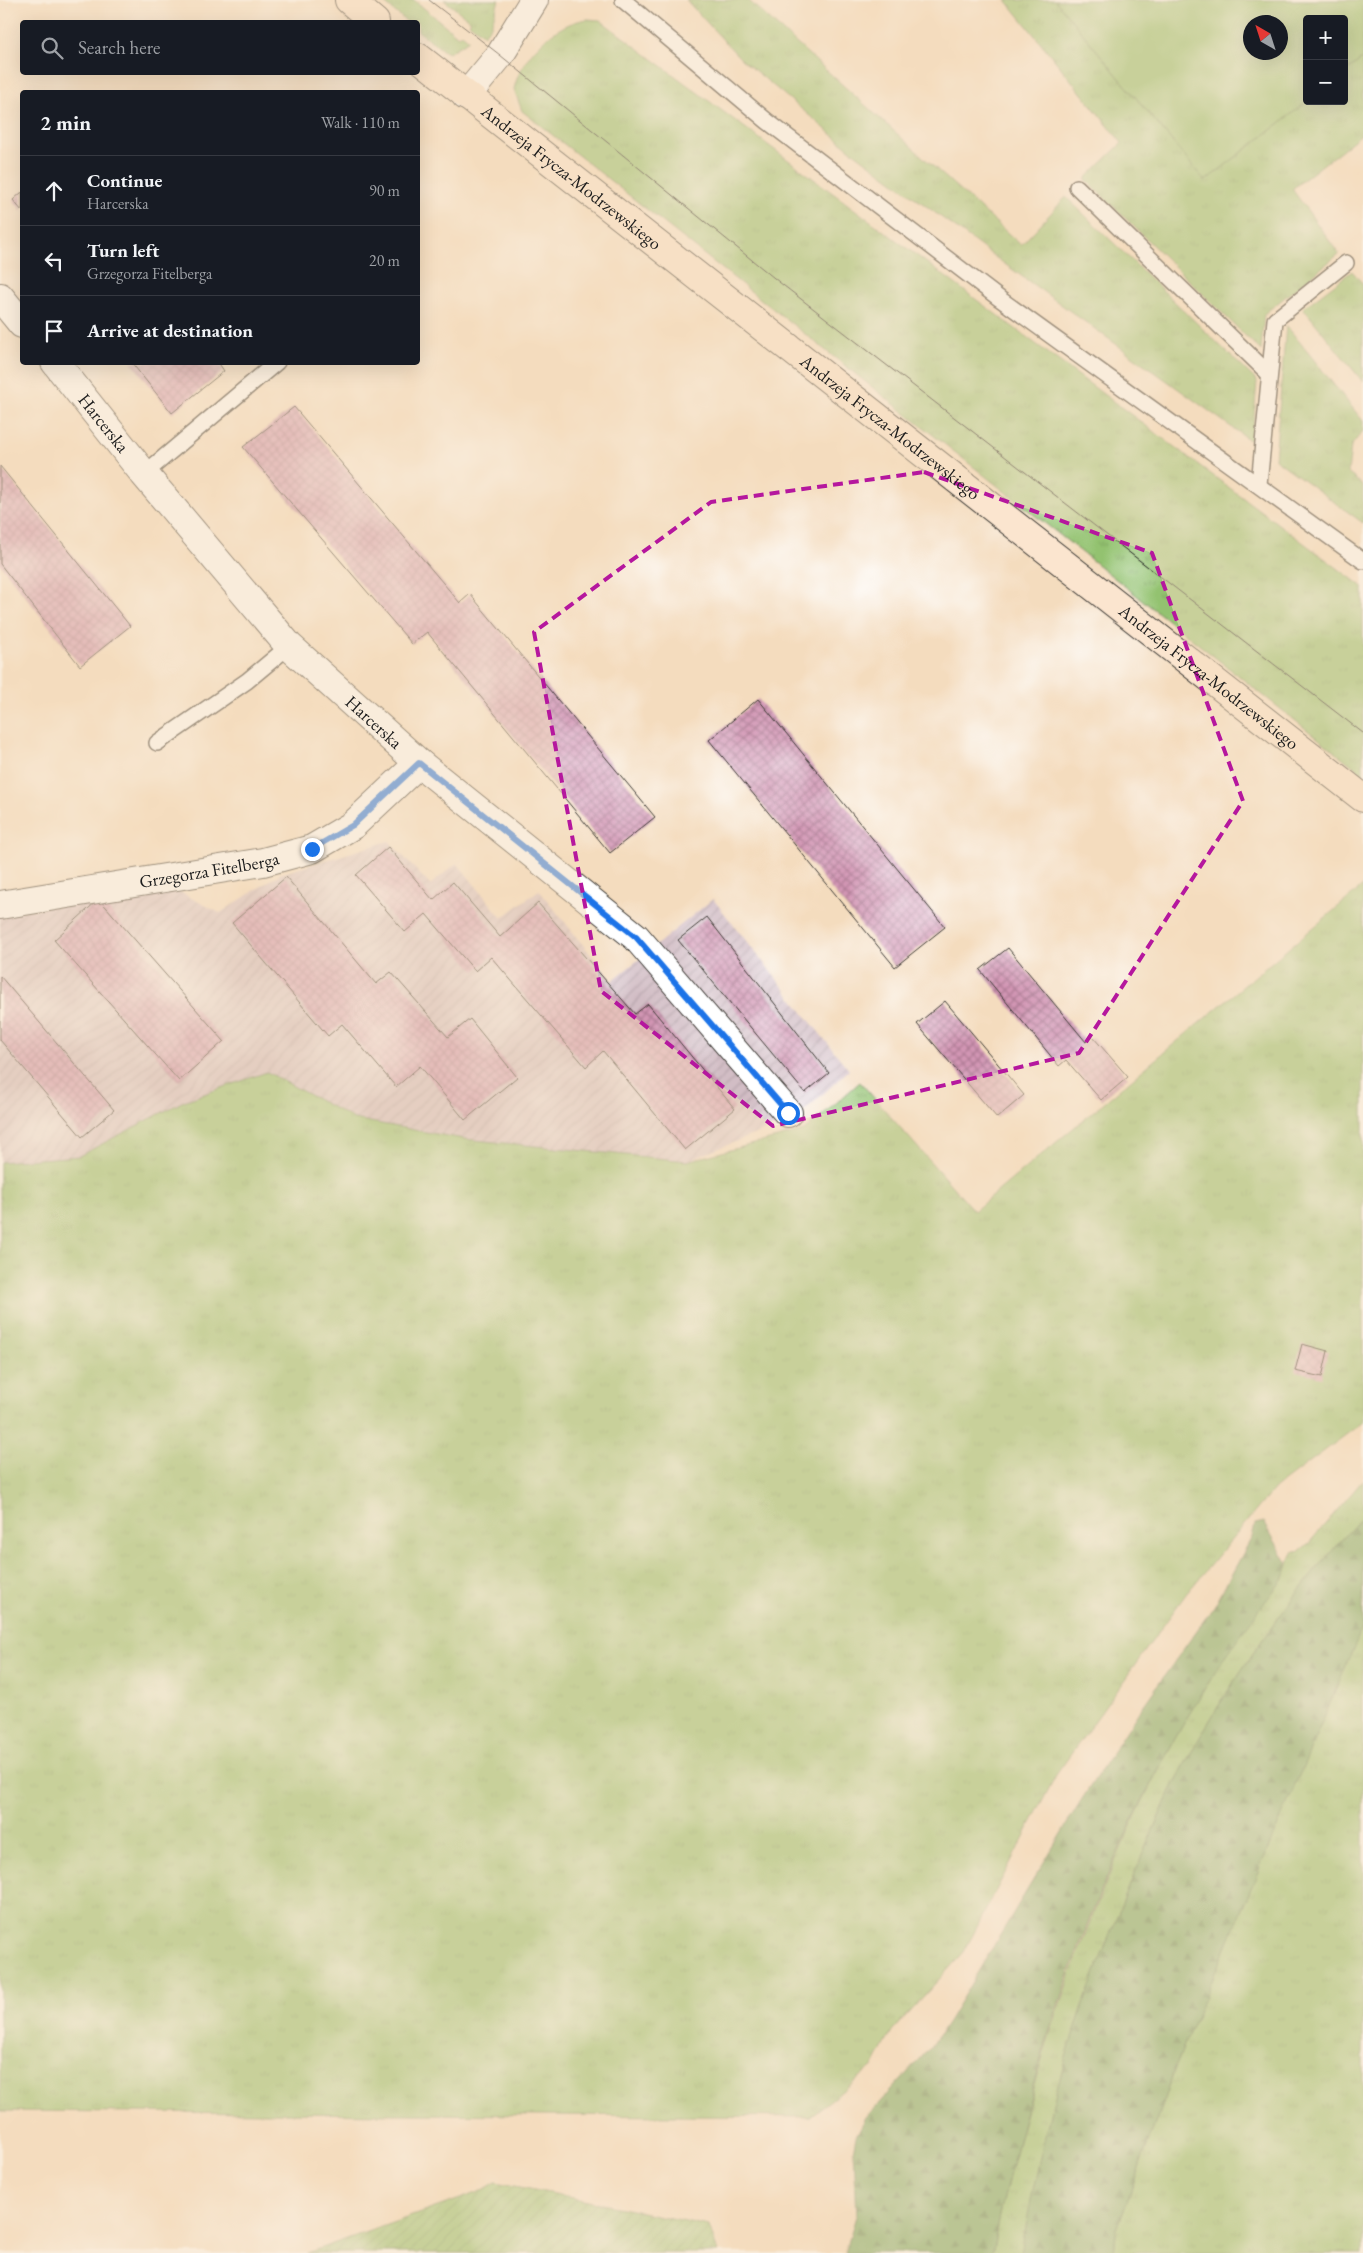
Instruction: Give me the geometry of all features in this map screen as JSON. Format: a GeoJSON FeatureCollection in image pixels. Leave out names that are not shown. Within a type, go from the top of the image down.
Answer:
{"type":"FeatureCollection","features":[{"type":"Feature","properties":{"kind":"main road"},"geometry":{"type":"LineString","coordinates":[[349,0],[373,20]]}},
{"type":"Feature","properties":{"kind":"main road","name":"Andrzeja Frycza-Modrzewskiego"},"geometry":{"type":"LineString","coordinates":[[420,59],[1363,798]]}},
{"type":"Feature","properties":{"kind":"street"},"geometry":{"type":"LineString","coordinates":[[466,96],[500,55],[534,0]]}},
{"type":"Feature","properties":{"kind":"street"},"geometry":{"type":"LineString","coordinates":[[0,297],[20,322]]}},
{"type":"Feature","properties":{"kind":"street","name":"Harcerska"},"geometry":{"type":"LineString","coordinates":[[57,365],[144,474],[289,646],[419,763],[636,937],[788,1113]]}},
{"type":"Feature","properties":{"kind":"street","name":"Grzegorza Fitelberga"},"geometry":{"type":"LineString","coordinates":[[0,905],[263,862],[312,849],[353,825],[419,763]]}},
{"type":"Feature","properties":{"kind":"lane"},"geometry":{"type":"LineString","coordinates":[[623,0],[767,121],[1000,299],[1259,484],[1363,561]]}},
{"type":"Feature","properties":{"kind":"lane"},"geometry":{"type":"LineString","coordinates":[[1077,187],[1269,374]]}},
{"type":"Feature","properties":{"kind":"lane"},"geometry":{"type":"LineString","coordinates":[[1259,484],[1275,320],[1346,262]]}},
{"type":"Feature","properties":{"kind":"lane"},"geometry":{"type":"LineString","coordinates":[[144,474],[273,365]]}},
{"type":"Feature","properties":{"kind":"lane"},"geometry":{"type":"LineString","coordinates":[[157,742],[247,681],[289,646]]}},
{"type":"Feature","properties":{"kind":"highlighted area"},"geometry":{"type":"Polygon","coordinates":[[[924,472],[1152,553],[1243,801],[1079,1053],[773,1126],[601,991],[534,632],[711,502],[924,472]]]}},
{"type":"Feature","properties":{"kind":"shaded area"},"geometry":{"type":"Polygon","coordinates":[[[389,841],[430,885],[457,863],[502,918],[539,890],[612,981],[713,899],[849,1070],[798,1117],[687,1161],[464,1139],[354,1119],[267,1072],[184,1101],[79,1156],[0,1162],[0,914],[174,889],[220,913],[280,874],[389,841]]]}},
{"type":"Feature","properties":{"kind":"green space"},"geometry":{"type":"Polygon","coordinates":[[[381,0],[414,0],[458,36],[462,34],[469,40],[448,53],[420,33],[420,20],[405,20],[381,0]]]}},
{"type":"Feature","properties":{"kind":"green space"},"geometry":{"type":"Polygon","coordinates":[[[444,0],[499,0],[491,26],[484,35],[469,23],[471,21],[444,0]]]}},
{"type":"Feature","properties":{"kind":"green space"},"geometry":{"type":"Polygon","coordinates":[[[686,0],[748,0],[1021,245],[1066,197],[1257,381],[1252,442],[988,252],[852,151],[740,58],[686,0]]]}},
{"type":"Feature","properties":{"kind":"green space"},"geometry":{"type":"Polygon","coordinates":[[[1006,0],[1055,0],[1205,181],[1303,105],[1348,105],[1348,70],[1363,58],[1363,133],[1292,189],[1339,254],[1264,314],[1261,351],[1085,179],[1122,143],[1006,0]]]}},
{"type":"Feature","properties":{"kind":"green space"},"geometry":{"type":"Polygon","coordinates":[[[1055,0],[1363,0],[1363,58],[1348,70],[1348,15],[1303,15],[1303,105],[1205,181],[1055,0]]]}},
{"type":"Feature","properties":{"kind":"green space"},"geometry":{"type":"Polygon","coordinates":[[[588,19],[600,20],[1363,587],[1363,774],[522,111],[514,89],[524,65],[532,53],[551,34],[575,22],[588,19]]]}},
{"type":"Feature","properties":{"kind":"green space"},"geometry":{"type":"Polygon","coordinates":[[[1352,271],[1363,284],[1363,382],[1303,308],[1352,271]]]}},
{"type":"Feature","properties":{"kind":"green space"},"geometry":{"type":"Polygon","coordinates":[[[1286,325],[1363,421],[1363,431],[1351,446],[1348,473],[1363,486],[1363,523],[1275,459],[1286,325]]]}},
{"type":"Feature","properties":{"kind":"green space"},"geometry":{"type":"Polygon","coordinates":[[[1363,886],[1363,1422],[1275,1488],[1186,1594],[1056,1775],[964,1952],[892,2031],[874,2066],[809,2117],[0,2111],[0,1162],[79,1156],[184,1101],[267,1072],[354,1119],[464,1139],[687,1161],[804,1131],[860,1082],[974,1211],[1363,886]]]}},
{"type":"Feature","properties":{"kind":"green space"},"geometry":{"type":"Polygon","coordinates":[[[1363,1480],[1363,1516],[1306,1582],[1254,1651],[1207,1725],[1166,1801],[1110,1935],[1067,2054],[1044,2140],[1021,2253],[992,2253],[1008,2179],[1050,2033],[1095,1910],[1139,1809],[1189,1714],[1249,1622],[1283,1578],[1294,1551],[1298,1552],[1309,1543],[1363,1480]]]}},
{"type":"Feature","properties":{"kind":"green space"},"geometry":{"type":"Polygon","coordinates":[[[1363,1516],[1363,1626],[1179,2057],[1116,2232],[1114,2253],[1021,2253],[1044,2140],[1067,2054],[1110,1935],[1166,1801],[1207,1725],[1254,1651],[1306,1582],[1363,1516]]]}},
{"type":"Feature","properties":{"kind":"green space"},"geometry":{"type":"Polygon","coordinates":[[[1264,1522],[1287,1562],[1284,1578],[1229,1651],[1180,1730],[1137,1812],[1098,1898],[1065,1986],[1036,2075],[1012,2164],[992,2253],[845,2253],[856,2217],[853,2151],[856,2136],[866,2117],[931,2047],[1080,1802],[1138,1713],[1214,1606],[1252,1537],[1255,1524],[1264,1522]]]}},
{"type":"Feature","properties":{"kind":"green space"},"geometry":{"type":"Polygon","coordinates":[[[1363,1615],[1363,2253],[1114,2253],[1116,2232],[1179,2057],[1363,1615]]]}},
{"type":"Feature","properties":{"kind":"green space"},"geometry":{"type":"Polygon","coordinates":[[[496,2182],[709,2226],[718,2253],[307,2253],[480,2192],[496,2182]]]}},
{"type":"Feature","properties":{"kind":"building"},"geometry":{"type":"Polygon","coordinates":[[[20,194],[20,209],[13,200],[20,194]]]}},
{"type":"Feature","properties":{"kind":"building"},"geometry":{"type":"Polygon","coordinates":[[[133,365],[220,365],[224,371],[172,413],[133,365]]]}},
{"type":"Feature","properties":{"kind":"building"},"geometry":{"type":"Polygon","coordinates":[[[294,407],[460,603],[470,594],[655,817],[610,853],[427,632],[412,644],[243,447],[294,407]]]}},
{"type":"Feature","properties":{"kind":"building"},"geometry":{"type":"Polygon","coordinates":[[[0,466],[130,626],[80,666],[0,564],[0,466]]]}},
{"type":"Feature","properties":{"kind":"building"},"geometry":{"type":"Polygon","coordinates":[[[758,699],[945,927],[895,967],[709,740],[758,699]]]}},
{"type":"Feature","properties":{"kind":"building"},"geometry":{"type":"Polygon","coordinates":[[[388,847],[433,900],[453,882],[500,937],[538,903],[635,1014],[648,1004],[735,1109],[685,1150],[603,1051],[586,1067],[491,957],[475,971],[426,914],[405,932],[356,875],[388,847]]]}},
{"type":"Feature","properties":{"kind":"building"},"geometry":{"type":"Polygon","coordinates":[[[286,877],[376,984],[391,972],[448,1037],[470,1019],[517,1077],[465,1120],[420,1066],[396,1087],[342,1024],[328,1036],[232,923],[286,877]]]}},
{"type":"Feature","properties":{"kind":"building"},"geometry":{"type":"Polygon","coordinates":[[[99,899],[224,1041],[179,1081],[54,940],[99,899]]]}},
{"type":"Feature","properties":{"kind":"building"},"geometry":{"type":"Polygon","coordinates":[[[707,917],[829,1073],[805,1093],[678,940],[707,917]]]}},
{"type":"Feature","properties":{"kind":"building"},"geometry":{"type":"Polygon","coordinates":[[[1008,948],[1086,1042],[1093,1037],[1128,1077],[1101,1100],[1066,1060],[1059,1066],[980,970],[1008,948]]]}},
{"type":"Feature","properties":{"kind":"building"},"geometry":{"type":"Polygon","coordinates":[[[0,976],[114,1110],[82,1137],[0,1040],[0,976]]]}},
{"type":"Feature","properties":{"kind":"building"},"geometry":{"type":"Polygon","coordinates":[[[945,1001],[1024,1095],[997,1118],[917,1024],[945,1001]]]}},
{"type":"Feature","properties":{"kind":"building"},"geometry":{"type":"Polygon","coordinates":[[[1302,1344],[1328,1351],[1322,1377],[1295,1371],[1302,1344]]]}},
{"type":"Feature","properties":{"kind":"tram line"},"geometry":{"type":"LineString","coordinates":[[429,0],[500,55],[779,282],[1363,733]]}},
{"type":"Feature","properties":{"kind":"route"},"geometry":{"type":"LineString","coordinates":[[312,849],[353,825],[419,763],[636,937],[788,1113]]}}]}
